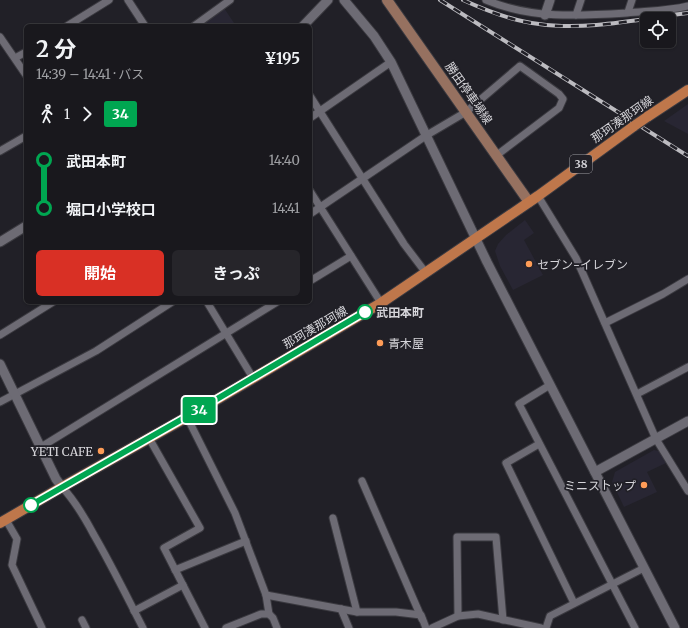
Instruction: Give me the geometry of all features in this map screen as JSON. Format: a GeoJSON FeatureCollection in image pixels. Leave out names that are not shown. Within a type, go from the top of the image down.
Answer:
{"type":"FeatureCollection","features":[{"type":"Feature","properties":{"kind":"main road","name":"勝田停車場線"},"geometry":{"type":"LineString","coordinates":[[387,0],[529,202]]}},
{"type":"Feature","properties":{"kind":"main road","name":"那珂湊那珂線"},"geometry":{"type":"LineString","coordinates":[[3,521],[187,417],[381,303],[538,196],[634,126],[688,90]]}},
{"type":"Feature","properties":{"kind":"street"},"geometry":{"type":"LineString","coordinates":[[70,24],[109,0]]}},
{"type":"Feature","properties":{"kind":"street"},"geometry":{"type":"LineString","coordinates":[[128,0],[144,24]]}},
{"type":"Feature","properties":{"kind":"street"},"geometry":{"type":"LineString","coordinates":[[197,24],[230,0]]}},
{"type":"Feature","properties":{"kind":"street"},"geometry":{"type":"LineString","coordinates":[[305,24],[328,0]]}},
{"type":"Feature","properties":{"kind":"street"},"geometry":{"type":"LineString","coordinates":[[344,0],[374,36],[391,62],[476,239],[674,628]]}},
{"type":"Feature","properties":{"kind":"street"},"geometry":{"type":"LineString","coordinates":[[486,0],[501,6],[545,15],[576,15],[685,7],[685,0]]}},
{"type":"Feature","properties":{"kind":"street"},"geometry":{"type":"LineString","coordinates":[[545,15],[550,0]]}},
{"type":"Feature","properties":{"kind":"street"},"geometry":{"type":"LineString","coordinates":[[576,15],[581,0]]}},
{"type":"Feature","properties":{"kind":"street"},"geometry":{"type":"LineString","coordinates":[[628,12],[632,0]]}},
{"type":"Feature","properties":{"kind":"street"},"geometry":{"type":"LineString","coordinates":[[0,37],[24,72]]}},
{"type":"Feature","properties":{"kind":"street"},"geometry":{"type":"LineString","coordinates":[[15,58],[24,53]]}},
{"type":"Feature","properties":{"kind":"street"},"geometry":{"type":"LineString","coordinates":[[312,117],[391,62]]}},
{"type":"Feature","properties":{"kind":"street"},"geometry":{"type":"LineString","coordinates":[[312,213],[427,135],[466,112],[520,66],[563,98],[559,108],[497,155]]}},
{"type":"Feature","properties":{"kind":"street"},"geometry":{"type":"LineString","coordinates":[[312,99],[404,244],[426,273]]}},
{"type":"Feature","properties":{"kind":"street"},"geometry":{"type":"LineString","coordinates":[[0,151],[24,137]]}},
{"type":"Feature","properties":{"kind":"street"},"geometry":{"type":"LineString","coordinates":[[312,195],[381,303]]}},
{"type":"Feature","properties":{"kind":"street"},"geometry":{"type":"LineString","coordinates":[[538,196],[576,258],[656,439],[687,488]]}},
{"type":"Feature","properties":{"kind":"street"},"geometry":{"type":"LineString","coordinates":[[1,238],[24,227]]}},
{"type":"Feature","properties":{"kind":"street"},"geometry":{"type":"LineString","coordinates":[[312,280],[351,256]]}},
{"type":"Feature","properties":{"kind":"street"},"geometry":{"type":"LineString","coordinates":[[605,322],[663,294],[688,278]]}},
{"type":"Feature","properties":{"kind":"street"},"geometry":{"type":"LineString","coordinates":[[0,335],[50,304]]}},
{"type":"Feature","properties":{"kind":"street"},"geometry":{"type":"LineString","coordinates":[[0,402],[96,351],[169,304]]}},
{"type":"Feature","properties":{"kind":"street"},"geometry":{"type":"LineString","coordinates":[[207,304],[253,378]]}},
{"type":"Feature","properties":{"kind":"street"},"geometry":{"type":"LineString","coordinates":[[41,447],[274,304]]}},
{"type":"Feature","properties":{"kind":"street"},"geometry":{"type":"LineString","coordinates":[[0,364],[56,479],[70,495],[81,512],[115,572],[143,628]]}},
{"type":"Feature","properties":{"kind":"street"},"geometry":{"type":"LineString","coordinates":[[637,394],[688,367]]}},
{"type":"Feature","properties":{"kind":"street"},"geometry":{"type":"LineString","coordinates":[[550,385],[519,404],[635,628]]}},
{"type":"Feature","properties":{"kind":"street"},"geometry":{"type":"LineString","coordinates":[[187,417],[236,513],[266,595],[269,614],[273,618],[277,628]]}},
{"type":"Feature","properties":{"kind":"street"},"geometry":{"type":"LineString","coordinates":[[595,472],[688,421]]}},
{"type":"Feature","properties":{"kind":"street"},"geometry":{"type":"LineString","coordinates":[[150,438],[200,528],[164,548],[205,628]]}},
{"type":"Feature","properties":{"kind":"street"},"geometry":{"type":"LineString","coordinates":[[539,444],[506,463],[574,603]]}},
{"type":"Feature","properties":{"kind":"street"},"geometry":{"type":"LineString","coordinates":[[362,481],[426,628]]}},
{"type":"Feature","properties":{"kind":"street"},"geometry":{"type":"LineString","coordinates":[[333,518],[357,612]]}},
{"type":"Feature","properties":{"kind":"street"},"geometry":{"type":"LineString","coordinates":[[3,521],[17,539],[12,565],[42,628]]}},
{"type":"Feature","properties":{"kind":"street"},"geometry":{"type":"LineString","coordinates":[[458,616],[457,537],[496,537],[503,620]]}},
{"type":"Feature","properties":{"kind":"street"},"geometry":{"type":"LineString","coordinates":[[175,570],[246,541]]}},
{"type":"Feature","properties":{"kind":"street"},"geometry":{"type":"LineString","coordinates":[[546,628],[550,616],[644,568]]}},
{"type":"Feature","properties":{"kind":"street"},"geometry":{"type":"LineString","coordinates":[[134,611],[183,585]]}},
{"type":"Feature","properties":{"kind":"street"},"geometry":{"type":"LineString","coordinates":[[266,595],[357,612],[396,612],[421,615]]}},
{"type":"Feature","properties":{"kind":"street"},"geometry":{"type":"LineString","coordinates":[[341,609],[348,628]]}},
{"type":"Feature","properties":{"kind":"street"},"geometry":{"type":"LineString","coordinates":[[226,628],[261,614],[269,614]]}},
{"type":"Feature","properties":{"kind":"street"},"geometry":{"type":"LineString","coordinates":[[432,628],[458,616],[478,614],[503,620],[519,626],[541,628]]}},
{"type":"Feature","properties":{"kind":"street"},"geometry":{"type":"LineString","coordinates":[[82,620],[86,628]]}},
{"type":"Feature","properties":{"kind":"shaded area"},"geometry":{"type":"Polygon","coordinates":[[[224,8],[235,24],[201,24],[224,8]]]}},
{"type":"Feature","properties":{"kind":"shaded area"},"geometry":{"type":"Polygon","coordinates":[[[688,104],[688,134],[664,121],[688,104]]]}},
{"type":"Feature","properties":{"kind":"shaded area"},"geometry":{"type":"Polygon","coordinates":[[[525,220],[534,233],[524,240],[543,275],[513,290],[500,266],[495,251],[498,244],[506,235],[525,220]]]}},
{"type":"Feature","properties":{"kind":"shaded area"},"geometry":{"type":"Polygon","coordinates":[[[654,450],[659,451],[666,463],[647,472],[657,492],[624,507],[612,482],[615,472],[654,450]]]}},
{"type":"Feature","properties":{"kind":"railway"},"geometry":{"type":"LineString","coordinates":[[440,0],[688,156]]}},
{"type":"Feature","properties":{"kind":"railway"},"geometry":{"type":"LineString","coordinates":[[463,0],[490,12],[509,18],[529,23],[557,26],[594,25],[688,13]]}},
{"type":"Feature","properties":{"kind":"bus line","name":"34"},"geometry":{"type":"LineString","coordinates":[[31,505],[150,438],[365,312]]}},
{"type":"Feature","properties":{"kind":"place","name":"セブン-イレブン"},"geometry":{"type":"Point","coordinates":[529,264]}},
{"type":"Feature","properties":{"kind":"place","name":"武田本町"},"geometry":{"type":"Point","coordinates":[365,312]}},
{"type":"Feature","properties":{"kind":"place","name":"青木屋"},"geometry":{"type":"Point","coordinates":[380,343]}},
{"type":"Feature","properties":{"kind":"place","name":"YETI CAFE"},"geometry":{"type":"Point","coordinates":[101,451]}},
{"type":"Feature","properties":{"kind":"place","name":"ミニストップ"},"geometry":{"type":"Point","coordinates":[644,485]}}]}
